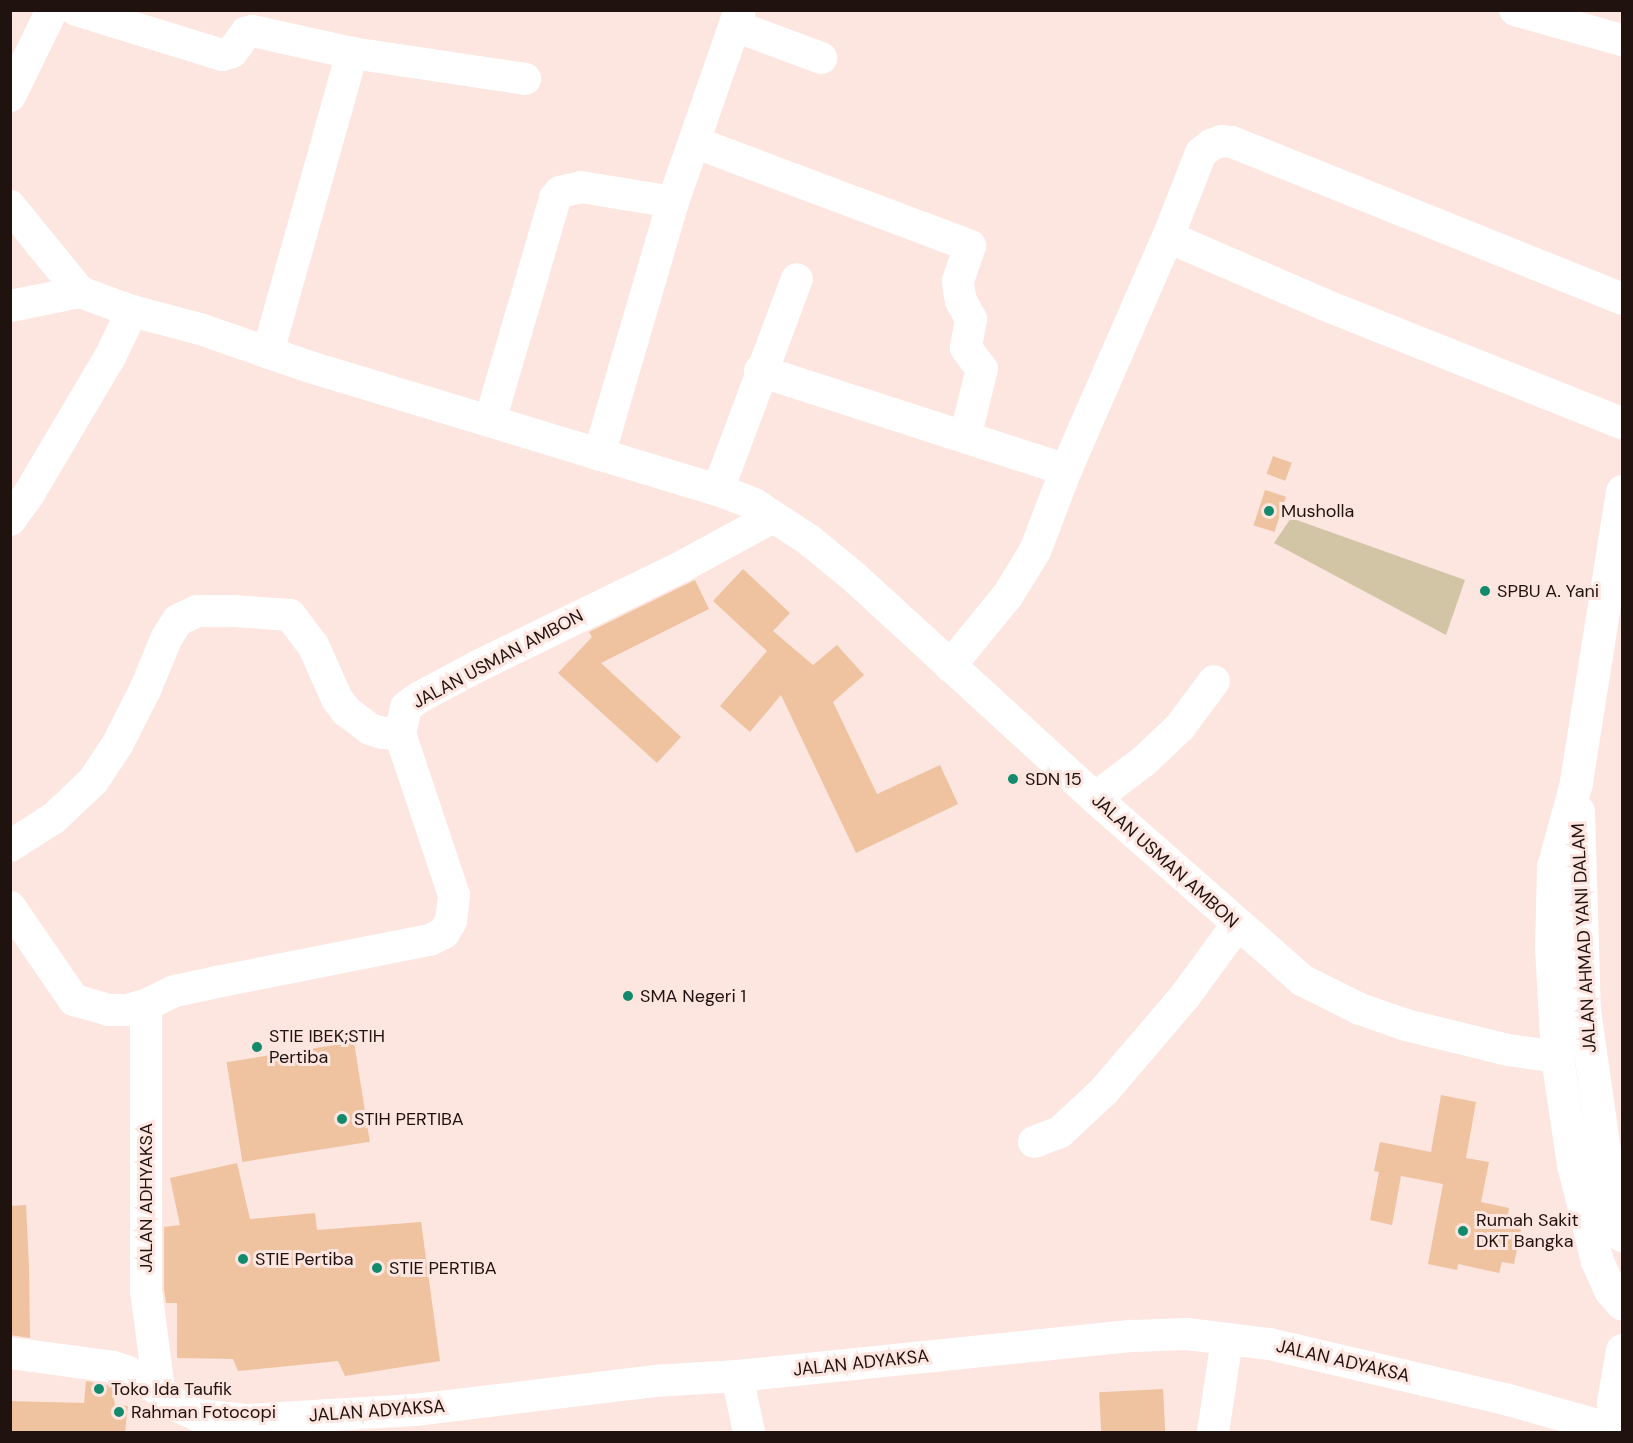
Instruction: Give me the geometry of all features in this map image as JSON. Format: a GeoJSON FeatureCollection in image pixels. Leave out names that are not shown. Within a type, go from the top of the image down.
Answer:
{"type":"FeatureCollection","features":[{"type":"Feature","properties":{"kind":"main road","name":"JALAN AHMAD YANI DALAM"},"geometry":{"type":"LineString","coordinates":[[1623,491],[1576,783],[1553,867],[1551,948],[1557,1057],[1573,1164],[1597,1261],[1610,1290],[1623,1304]]}},
{"type":"Feature","properties":{"kind":"main road","name":"JALAN AHMAD YANI DALAM"},"geometry":{"type":"LineString","coordinates":[[1576,783],[1581,870],[1584,1011],[1606,1165],[1623,1235]]}},
{"type":"Feature","properties":{"kind":"main road"},"geometry":{"type":"LineString","coordinates":[[1623,1350],[1613,1402],[1623,1431]]}},
{"type":"Feature","properties":{"kind":"street"},"geometry":{"type":"LineString","coordinates":[[10,96],[52,10]]}},
{"type":"Feature","properties":{"kind":"street"},"geometry":{"type":"LineString","coordinates":[[76,10],[222,55],[232,52],[246,33],[252,31],[352,53],[525,79]]}},
{"type":"Feature","properties":{"kind":"street"},"geometry":{"type":"LineString","coordinates":[[1515,10],[1623,40]]}},
{"type":"Feature","properties":{"kind":"street"},"geometry":{"type":"LineString","coordinates":[[599,455],[673,202],[738,18],[822,58]]}},
{"type":"Feature","properties":{"kind":"street"},"geometry":{"type":"LineString","coordinates":[[268,352],[352,53]]}},
{"type":"Feature","properties":{"kind":"street"},"geometry":{"type":"LineString","coordinates":[[950,666],[994,615],[1035,551],[1066,470],[1168,237],[1201,153],[1222,141],[1232,142],[1623,299]]}},
{"type":"Feature","properties":{"kind":"street"},"geometry":{"type":"LineString","coordinates":[[694,142],[970,246],[958,282],[971,320],[966,348],[982,369],[965,437]]}},
{"type":"Feature","properties":{"kind":"street"},"geometry":{"type":"LineString","coordinates":[[490,421],[555,198],[560,192],[581,187],[673,202]]}},
{"type":"Feature","properties":{"kind":"street"},"geometry":{"type":"LineString","coordinates":[[10,207],[80,292],[10,306]]}},
{"type":"Feature","properties":{"kind":"street"},"geometry":{"type":"LineString","coordinates":[[1168,237],[1325,305],[1623,423]]}},
{"type":"Feature","properties":{"kind":"street"},"geometry":{"type":"LineString","coordinates":[[718,490],[760,371],[797,279]]}},
{"type":"Feature","properties":{"kind":"street","name":"JALAN USMAN AMBON"},"geometry":{"type":"LineString","coordinates":[[80,292],[132,312],[200,329],[353,381],[718,490],[753,504],[809,540],[853,576],[1095,798],[1302,980],[1360,1009],[1406,1025],[1497,1047],[1557,1057]]}},
{"type":"Feature","properties":{"kind":"street"},"geometry":{"type":"LineString","coordinates":[[10,519],[30,492],[111,356],[132,312]]}},
{"type":"Feature","properties":{"kind":"street"},"geometry":{"type":"LineString","coordinates":[[760,371],[1066,470]]}},
{"type":"Feature","properties":{"kind":"street","name":"JALAN USMAN AMBON"},"geometry":{"type":"LineString","coordinates":[[400,734],[406,707],[420,697],[683,566],[773,517]]}},
{"type":"Feature","properties":{"kind":"street"},"geometry":{"type":"LineString","coordinates":[[10,846],[54,818],[93,781],[117,745],[145,690],[167,637],[178,620],[197,611],[290,615],[313,645],[337,699],[346,711],[370,729],[382,733],[400,734],[454,895],[451,921],[444,933],[430,940],[175,991],[136,1007],[90,1006],[74,1000],[10,907]]}},
{"type":"Feature","properties":{"kind":"street"},"geometry":{"type":"LineString","coordinates":[[1095,798],[1144,761],[1180,727],[1214,681]]}},
{"type":"Feature","properties":{"kind":"street"},"geometry":{"type":"LineString","coordinates":[[1034,1142],[1060,1132],[1104,1091],[1185,996],[1238,925]]}},
{"type":"Feature","properties":{"kind":"street","name":"JALAN ADHYAKSA"},"geometry":{"type":"LineString","coordinates":[[136,1007],[146,1290],[159,1390]]}},
{"type":"Feature","properties":{"kind":"street","name":"JALAN ADYAKSA"},"geometry":{"type":"LineString","coordinates":[[10,1353],[99,1363],[128,1372],[159,1390],[179,1407],[197,1415],[224,1420],[468,1418],[596,1387],[737,1376],[1133,1336],[1187,1334],[1270,1344],[1430,1381],[1623,1431]]}},
{"type":"Feature","properties":{"kind":"street"},"geometry":{"type":"LineString","coordinates":[[1213,1432],[1227,1339]]}},
{"type":"Feature","properties":{"kind":"street"},"geometry":{"type":"LineString","coordinates":[[737,1376],[749,1432]]}},
{"type":"Feature","properties":{"kind":"shaded area"},"geometry":{"type":"Polygon","coordinates":[[[1291,518],[1465,580],[1446,635],[1274,543],[1291,518]]]}},
{"type":"Feature","properties":{"kind":"building"},"geometry":{"type":"Polygon","coordinates":[[[1273,456],[1292,463],[1285,481],[1267,474],[1273,456]]]}},
{"type":"Feature","properties":{"kind":"building","name":"Musholla"},"geometry":{"type":"Polygon","coordinates":[[[1265,490],[1286,497],[1274,532],[1254,525],[1265,490]]]}},
{"type":"Feature","properties":{"kind":"building"},"geometry":{"type":"Polygon","coordinates":[[[743,569],[790,613],[773,631],[813,665],[837,645],[864,675],[833,702],[877,794],[940,765],[958,804],[856,853],[781,695],[750,732],[720,706],[767,651],[713,601],[743,569]]]}},
{"type":"Feature","properties":{"kind":"building"},"geometry":{"type":"Polygon","coordinates":[[[695,580],[709,609],[601,663],[681,737],[657,763],[558,673],[592,637],[589,632],[695,580]]]}},
{"type":"Feature","properties":{"kind":"building","name":"STIH PERTIBA"},"geometry":{"type":"Polygon","coordinates":[[[354,1042],[370,1142],[242,1162],[227,1062],[354,1042]]]}},
{"type":"Feature","properties":{"kind":"building"},"geometry":{"type":"Polygon","coordinates":[[[1441,1095],[1476,1102],[1466,1158],[1489,1162],[1481,1202],[1509,1208],[1507,1222],[1522,1225],[1514,1264],[1502,1262],[1499,1273],[1458,1264],[1457,1270],[1428,1264],[1443,1184],[1401,1176],[1392,1225],[1370,1220],[1379,1172],[1374,1171],[1380,1142],[1431,1152],[1441,1095]]]}},
{"type":"Feature","properties":{"kind":"building"},"geometry":{"type":"Polygon","coordinates":[[[237,1163],[250,1219],[315,1213],[317,1230],[421,1222],[440,1361],[345,1376],[338,1361],[238,1371],[233,1359],[177,1358],[177,1303],[166,1303],[164,1289],[164,1227],[180,1225],[170,1178],[237,1163]]]}},
{"type":"Feature","properties":{"kind":"building"},"geometry":{"type":"Polygon","coordinates":[[[26,1205],[30,1338],[10,1335],[10,1206],[26,1205]]]}},
{"type":"Feature","properties":{"kind":"building"},"geometry":{"type":"Polygon","coordinates":[[[86,1381],[112,1386],[115,1405],[128,1406],[125,1432],[10,1432],[10,1401],[84,1403],[86,1381]]]}},
{"type":"Feature","properties":{"kind":"building"},"geometry":{"type":"Polygon","coordinates":[[[1163,1389],[1165,1432],[1101,1432],[1099,1392],[1163,1389]]]}},
{"type":"Feature","properties":{"kind":"place","name":"Musholla"},"geometry":{"type":"Point","coordinates":[1269,511]}},
{"type":"Feature","properties":{"kind":"place","name":"SPBU A. Yani"},"geometry":{"type":"Point","coordinates":[1485,591]}},
{"type":"Feature","properties":{"kind":"place","name":"SDN 15"},"geometry":{"type":"Point","coordinates":[1013,779]}},
{"type":"Feature","properties":{"kind":"place","name":"SMA Negeri 1"},"geometry":{"type":"Point","coordinates":[628,996]}},
{"type":"Feature","properties":{"kind":"place","name":"STIE IBEK;STIH Pertiba"},"geometry":{"type":"Point","coordinates":[257,1047]}},
{"type":"Feature","properties":{"kind":"place","name":"STIH PERTIBA"},"geometry":{"type":"Point","coordinates":[342,1119]}},
{"type":"Feature","properties":{"kind":"place","name":"Rumah Sakit DKT Bangka"},"geometry":{"type":"Point","coordinates":[1463,1231]}},
{"type":"Feature","properties":{"kind":"place","name":"STIE Pertiba"},"geometry":{"type":"Point","coordinates":[243,1259]}},
{"type":"Feature","properties":{"kind":"place","name":"STIE PERTIBA"},"geometry":{"type":"Point","coordinates":[377,1268]}},
{"type":"Feature","properties":{"kind":"place","name":"Toko Ida Taufik"},"geometry":{"type":"Point","coordinates":[99,1389]}},
{"type":"Feature","properties":{"kind":"place","name":"Rahman Fotocopi"},"geometry":{"type":"Point","coordinates":[119,1412]}}]}
